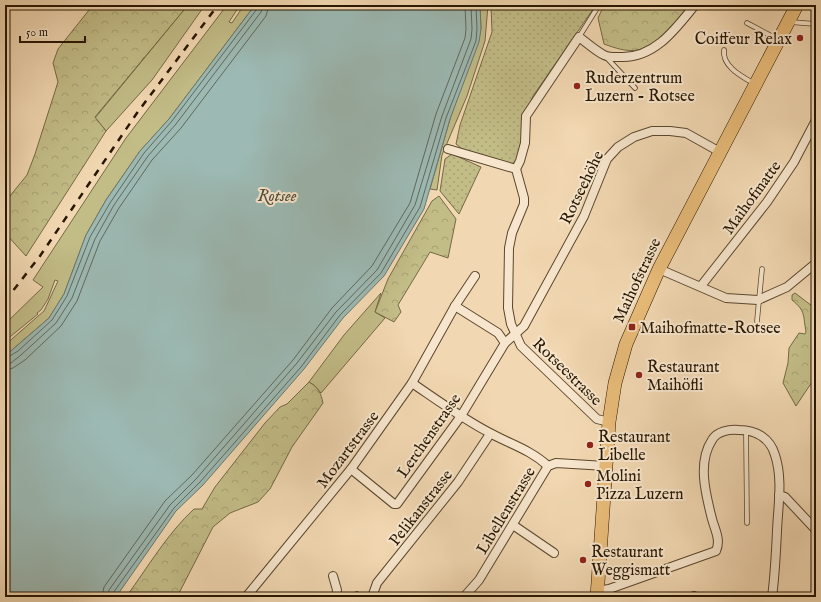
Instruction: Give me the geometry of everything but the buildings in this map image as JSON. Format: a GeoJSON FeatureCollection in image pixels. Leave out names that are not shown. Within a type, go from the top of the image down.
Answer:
{"type":"FeatureCollection","features":[{"type":"Feature","properties":{"kind":"main road","name":"Maihofstrasse"},"geometry":{"type":"LineString","coordinates":[[597,594],[609,422],[620,361],[635,320],[659,269],[797,5]]}},
{"type":"Feature","properties":{"kind":"street"},"geometry":{"type":"LineString","coordinates":[[448,149],[516,169],[525,143],[526,116],[579,37],[604,55],[630,57],[649,51],[663,42],[695,5]]}},
{"type":"Feature","properties":{"kind":"street","name":"Maihofmatte"},"geometry":{"type":"LineString","coordinates":[[701,286],[767,202],[794,162],[816,120]]}},
{"type":"Feature","properties":{"kind":"street","name":"Rotseehöhe"},"geometry":{"type":"LineString","coordinates":[[515,335],[524,326],[584,216],[607,159],[618,147],[634,137],[652,131],[670,131],[691,136],[720,152]]}},
{"type":"Feature","properties":{"kind":"street","name":"Rotseestrasse"},"geometry":{"type":"LineString","coordinates":[[516,169],[524,198],[524,204],[512,232],[508,267],[508,308],[515,335],[521,346],[597,419],[609,422]]}},
{"type":"Feature","properties":{"kind":"street"},"geometry":{"type":"LineString","coordinates":[[659,269],[726,298],[758,300],[787,287],[816,263]]}},
{"type":"Feature","properties":{"kind":"street","name":"Mozartstrasse"},"geometry":{"type":"LineString","coordinates":[[246,597],[351,469],[412,383],[455,306],[475,276]]}},
{"type":"Feature","properties":{"kind":"street"},"geometry":{"type":"LineString","coordinates":[[455,306],[498,333],[505,343]]}},
{"type":"Feature","properties":{"kind":"street","name":"Lerchenstrasse"},"geometry":{"type":"LineString","coordinates":[[351,469],[394,504],[397,504],[461,416],[505,343],[515,335]]}},
{"type":"Feature","properties":{"kind":"street"},"geometry":{"type":"LineString","coordinates":[[412,383],[490,434],[521,447],[538,457],[548,466]]}},
{"type":"Feature","properties":{"kind":"street"},"geometry":{"type":"LineString","coordinates":[[597,594],[716,551],[719,542],[704,487],[706,457],[712,438],[728,430],[746,430],[763,436],[775,454],[778,470],[779,495],[772,597]]}},
{"type":"Feature","properties":{"kind":"street","name":"Pelikanstrasse"},"geometry":{"type":"LineString","coordinates":[[372,597],[377,583],[458,482],[490,434]]}},
{"type":"Feature","properties":{"kind":"street","name":"Libellenstrasse"},"geometry":{"type":"LineString","coordinates":[[464,597],[479,580],[548,466],[556,463],[606,466]]}},
{"type":"Feature","properties":{"kind":"street"},"geometry":{"type":"LineString","coordinates":[[779,495],[785,497],[816,530]]}},
{"type":"Feature","properties":{"kind":"street"},"geometry":{"type":"LineString","coordinates":[[513,525],[554,553]]}},
{"type":"Feature","properties":{"kind":"street"},"geometry":{"type":"LineString","coordinates":[[333,576],[337,590],[336,597]]}},
{"type":"Feature","properties":{"kind":"lane"},"geometry":{"type":"LineString","coordinates":[[579,37],[599,5]]}},
{"type":"Feature","properties":{"kind":"lane"},"geometry":{"type":"LineString","coordinates":[[788,22],[816,24]]}},
{"type":"Feature","properties":{"kind":"lane"},"geometry":{"type":"LineString","coordinates":[[747,23],[778,40]]}},
{"type":"Feature","properties":{"kind":"lane"},"geometry":{"type":"LineString","coordinates":[[724,50],[723,57],[729,67],[742,77],[756,84]]}},
{"type":"Feature","properties":{"kind":"lane"},"geometry":{"type":"LineString","coordinates":[[604,55],[635,88]]}},
{"type":"Feature","properties":{"kind":"lane"},"geometry":{"type":"LineString","coordinates":[[757,320],[762,269]]}},
{"type":"Feature","properties":{"kind":"lane"},"geometry":{"type":"LineString","coordinates":[[746,430],[747,523]]}},
{"type":"Feature","properties":{"kind":"green space"},"geometry":{"type":"Polygon","coordinates":[[[93,5],[188,5],[95,117],[106,131],[26,256],[5,233],[5,202],[27,175],[35,154],[58,82],[53,63],[58,49],[93,5]]]}},
{"type":"Feature","properties":{"kind":"green space"},"geometry":{"type":"Polygon","coordinates":[[[188,5],[205,5],[152,80],[106,131],[95,118],[188,5]]]}},
{"type":"Feature","properties":{"kind":"green space"},"geometry":{"type":"Polygon","coordinates":[[[227,5],[240,5],[229,22],[232,23],[244,5],[255,5],[169,119],[140,151],[106,200],[86,235],[64,294],[49,318],[5,356],[5,345],[44,311],[58,281],[55,280],[48,299],[41,310],[37,313],[38,314],[5,341],[5,324],[43,287],[33,280],[126,138],[227,5]]]}},
{"type":"Feature","properties":{"kind":"green space"},"geometry":{"type":"Polygon","coordinates":[[[480,5],[488,5],[485,41],[467,96],[442,155],[437,190],[430,189],[450,119],[481,29],[480,5]]]}},
{"type":"Feature","properties":{"kind":"green space"},"geometry":{"type":"Polygon","coordinates":[[[491,5],[596,5],[533,96],[519,155],[515,163],[509,164],[462,149],[456,144],[460,125],[492,32],[491,5]]]}},
{"type":"Feature","properties":{"kind":"green space"},"geometry":{"type":"Polygon","coordinates":[[[604,5],[692,5],[668,32],[652,44],[638,50],[629,50],[604,44],[598,18],[604,5]]]}},
{"type":"Feature","properties":{"kind":"green space"},"geometry":{"type":"Polygon","coordinates":[[[452,154],[481,167],[459,214],[440,191],[445,159],[452,154]]]}},
{"type":"Feature","properties":{"kind":"green space"},"geometry":{"type":"Polygon","coordinates":[[[439,196],[456,219],[448,258],[430,252],[398,305],[401,312],[394,322],[375,312],[388,279],[432,201],[439,196]]]}},
{"type":"Feature","properties":{"kind":"green space"},"geometry":{"type":"Polygon","coordinates":[[[381,293],[375,312],[385,318],[321,393],[309,382],[344,335],[381,293]]]}},
{"type":"Feature","properties":{"kind":"green space"},"geometry":{"type":"Polygon","coordinates":[[[795,293],[816,309],[816,376],[796,406],[783,383],[788,363],[789,348],[799,333],[805,334],[806,332],[802,311],[800,307],[792,300],[792,295],[795,293]]]}},
{"type":"Feature","properties":{"kind":"green space"},"geometry":{"type":"Polygon","coordinates":[[[309,382],[319,391],[323,403],[292,447],[270,489],[258,502],[230,513],[213,527],[177,597],[126,597],[175,529],[194,509],[202,509],[215,487],[265,423],[280,407],[287,404],[309,382]]]}},
{"type":"Feature","properties":{"kind":"water","name":"Rotsee"},"geometry":{"type":"Polygon","coordinates":[[[255,5],[480,5],[481,29],[479,42],[450,119],[424,209],[384,276],[343,318],[304,369],[203,485],[176,511],[116,597],[5,597],[5,356],[49,318],[64,294],[86,235],[106,200],[140,151],[169,119],[255,5]]]}},
{"type":"Feature","properties":{"kind":"railway"},"geometry":{"type":"LineString","coordinates":[[5,301],[40,256],[137,113],[218,5]]}},
{"type":"Feature","properties":{"kind":"place","name":"Coiffeur Relax"},"geometry":{"type":"Point","coordinates":[800,38]}},
{"type":"Feature","properties":{"kind":"place","name":"Ruderzentrum Luzern - Rotsee"},"geometry":{"type":"Point","coordinates":[577,86]}},
{"type":"Feature","properties":{"kind":"place","name":"Maihofmatte-Rotsee"},"geometry":{"type":"Point","coordinates":[632,327]}},
{"type":"Feature","properties":{"kind":"place","name":"Restaurant Maihöfli"},"geometry":{"type":"Point","coordinates":[639,375]}},
{"type":"Feature","properties":{"kind":"place","name":"Restaurant Libelle"},"geometry":{"type":"Point","coordinates":[590,445]}},
{"type":"Feature","properties":{"kind":"place","name":"Molini Pizza Luzern"},"geometry":{"type":"Point","coordinates":[588,484]}},
{"type":"Feature","properties":{"kind":"place","name":"Restaurant Weggismatt"},"geometry":{"type":"Point","coordinates":[583,560]}}]}
